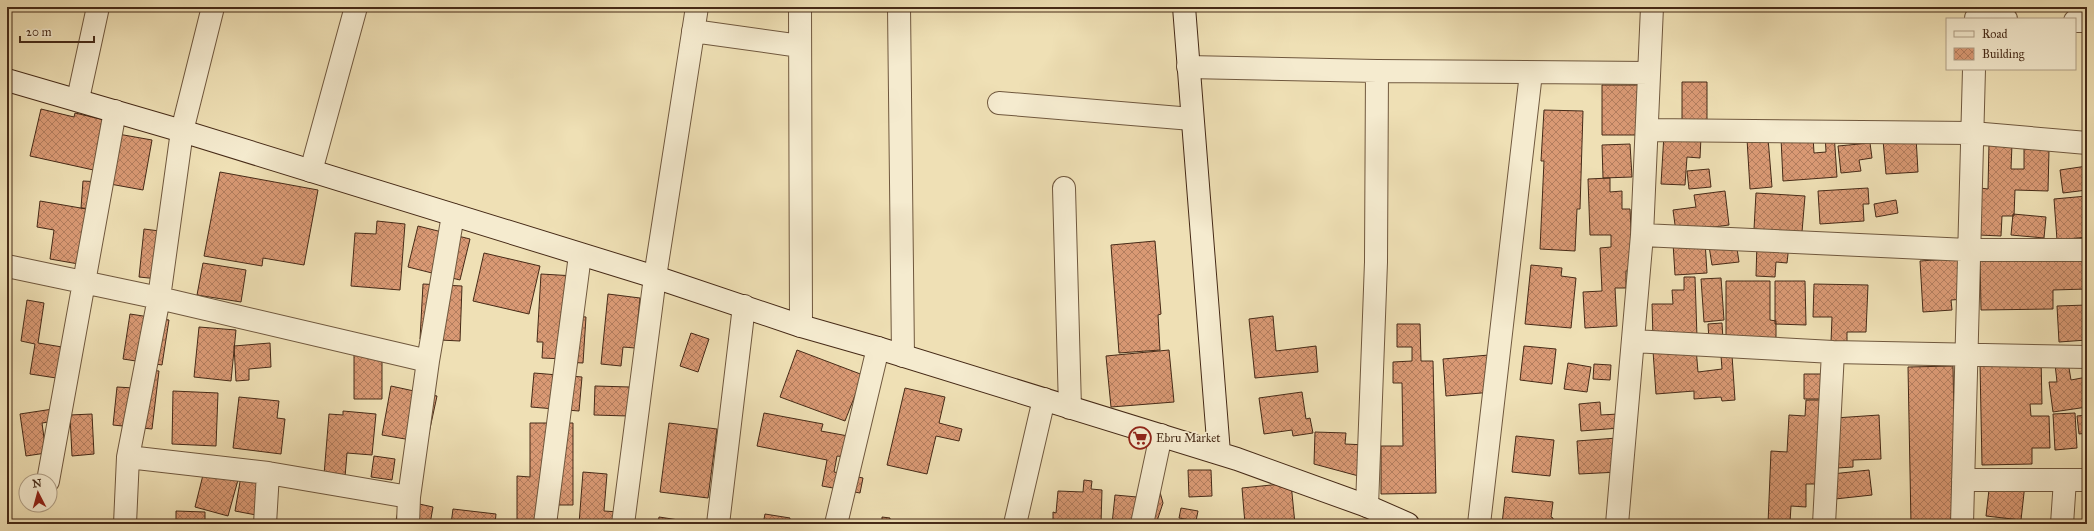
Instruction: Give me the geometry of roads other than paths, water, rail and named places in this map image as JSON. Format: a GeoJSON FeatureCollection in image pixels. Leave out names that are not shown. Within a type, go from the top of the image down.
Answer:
{"type":"FeatureCollection","features":[{"type":"Feature","properties":{"kind":"street"},"geometry":{"type":"LineString","coordinates":[[78,99],[98,7]]}},
{"type":"Feature","properties":{"kind":"street"},"geometry":{"type":"LineString","coordinates":[[125,524],[128,457],[159,298],[182,131],[213,7]]}},
{"type":"Feature","properties":{"kind":"street"},"geometry":{"type":"LineString","coordinates":[[311,171],[356,7]]}},
{"type":"Feature","properties":{"kind":"street"},"geometry":{"type":"LineString","coordinates":[[623,524],[655,277],[696,7]]}},
{"type":"Feature","properties":{"kind":"street"},"geometry":{"type":"LineString","coordinates":[[800,7],[801,326]]}},
{"type":"Feature","properties":{"kind":"street"},"geometry":{"type":"LineString","coordinates":[[899,7],[903,356]]}},
{"type":"Feature","properties":{"kind":"street"},"geometry":{"type":"LineString","coordinates":[[1184,7],[1219,453]]}},
{"type":"Feature","properties":{"kind":"street"},"geometry":{"type":"LineString","coordinates":[[1617,524],[1642,235],[1648,130],[1652,7]]}},
{"type":"Feature","properties":{"kind":"street"},"geometry":{"type":"LineString","coordinates":[[1976,15],[1998,18]]}},
{"type":"Feature","properties":{"kind":"street"},"geometry":{"type":"LineString","coordinates":[[2076,21],[2087,21]]}},
{"type":"Feature","properties":{"kind":"street"},"geometry":{"type":"LineString","coordinates":[[693,31],[800,46]]}},
{"type":"Feature","properties":{"kind":"street"},"geometry":{"type":"LineString","coordinates":[[1188,67],[1377,71],[1649,73]]}},
{"type":"Feature","properties":{"kind":"street"},"geometry":{"type":"LineString","coordinates":[[1962,524],[1968,250],[1974,70]]}},
{"type":"Feature","properties":{"kind":"street"},"geometry":{"type":"LineString","coordinates":[[1367,506],[1376,262],[1377,71]]}},
{"type":"Feature","properties":{"kind":"street"},"geometry":{"type":"LineString","coordinates":[[1478,524],[1531,73]]}},
{"type":"Feature","properties":{"kind":"street"},"geometry":{"type":"LineString","coordinates":[[7,80],[78,99],[182,131],[655,277],[801,326],[878,348],[1219,453],[1367,506],[1408,524]]}},
{"type":"Feature","properties":{"kind":"street"},"geometry":{"type":"LineString","coordinates":[[999,103],[1192,119]]}},
{"type":"Feature","properties":{"kind":"street"},"geometry":{"type":"LineString","coordinates":[[49,473],[115,111]]}},
{"type":"Feature","properties":{"kind":"street"},"geometry":{"type":"LineString","coordinates":[[1648,130],[1972,133],[2087,143]]}},
{"type":"Feature","properties":{"kind":"street"},"geometry":{"type":"LineString","coordinates":[[1064,188],[1070,408]]}},
{"type":"Feature","properties":{"kind":"street"},"geometry":{"type":"LineString","coordinates":[[408,524],[409,497],[428,361],[453,215]]}},
{"type":"Feature","properties":{"kind":"street"},"geometry":{"type":"LineString","coordinates":[[1642,235],[1968,250],[2087,250]]}},
{"type":"Feature","properties":{"kind":"street"},"geometry":{"type":"LineString","coordinates":[[545,524],[580,255]]}},
{"type":"Feature","properties":{"kind":"street"},"geometry":{"type":"LineString","coordinates":[[7,266],[159,298],[428,361]]}},
{"type":"Feature","properties":{"kind":"street"},"geometry":{"type":"LineString","coordinates":[[718,524],[744,306]]}},
{"type":"Feature","properties":{"kind":"street"},"geometry":{"type":"LineString","coordinates":[[1633,341],[1833,352],[2087,357]]}},
{"type":"Feature","properties":{"kind":"street"},"geometry":{"type":"LineString","coordinates":[[836,524],[878,348]]}},
{"type":"Feature","properties":{"kind":"street"},"geometry":{"type":"LineString","coordinates":[[1824,524],[1833,352]]}},
{"type":"Feature","properties":{"kind":"street"},"geometry":{"type":"LineString","coordinates":[[1015,524],[1044,399]]}},
{"type":"Feature","properties":{"kind":"street"},"geometry":{"type":"LineString","coordinates":[[1142,524],[1161,435]]}},
{"type":"Feature","properties":{"kind":"street"},"geometry":{"type":"LineString","coordinates":[[128,457],[268,472],[409,497]]}},
{"type":"Feature","properties":{"kind":"street"},"geometry":{"type":"LineString","coordinates":[[265,524],[268,472]]}},
{"type":"Feature","properties":{"kind":"street"},"geometry":{"type":"LineString","coordinates":[[1963,480],[2087,480]]}},
{"type":"Feature","properties":{"kind":"street"},"geometry":{"type":"LineString","coordinates":[[2062,524],[2065,480]]}},
{"type":"Feature","properties":{"kind":"place","name":"Ebru Market"},"geometry":{"type":"Point","coordinates":[1140,438]}}]}
